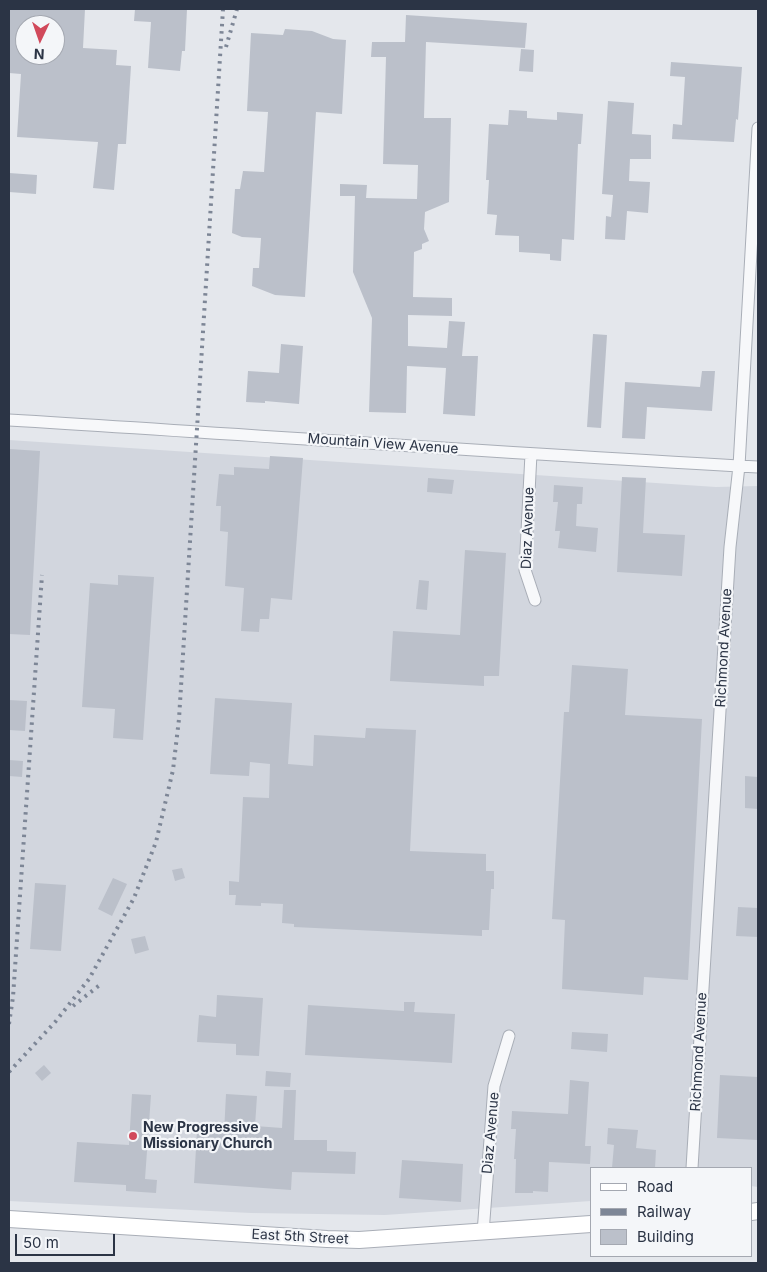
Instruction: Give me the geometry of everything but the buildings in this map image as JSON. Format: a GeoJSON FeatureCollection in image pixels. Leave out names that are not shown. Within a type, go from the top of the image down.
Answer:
{"type":"FeatureCollection","features":[{"type":"Feature","properties":{"kind":"main road","name":"East 5th Street"},"geometry":{"type":"LineString","coordinates":[[9,1219],[359,1240],[590,1224]]}},
{"type":"Feature","properties":{"kind":"street","name":"Richmond Avenue"},"geometry":{"type":"LineString","coordinates":[[692,1167],[758,128]]}},
{"type":"Feature","properties":{"kind":"street","name":"Mountain View Avenue"},"geometry":{"type":"LineString","coordinates":[[9,420],[758,467]]}},
{"type":"Feature","properties":{"kind":"street","name":"Diaz Avenue"},"geometry":{"type":"LineString","coordinates":[[531,454],[525,570],[535,600]]}},
{"type":"Feature","properties":{"kind":"street","name":"Diaz Avenue"},"geometry":{"type":"LineString","coordinates":[[483,1232],[494,1086],[509,1036]]}},
{"type":"Feature","properties":{"kind":"shaded area"},"geometry":{"type":"Polygon","coordinates":[[[9,440],[716,487],[758,486],[758,1187],[752,1186],[752,1167],[590,1167],[590,1201],[385,1215],[251,1213],[9,1201],[9,440]]]}},
{"type":"Feature","properties":{"kind":"railway"},"geometry":{"type":"LineString","coordinates":[[9,1072],[56,1021],[89,979],[134,898],[156,842],[173,770],[179,719],[223,9]]}},
{"type":"Feature","properties":{"kind":"railway"},"geometry":{"type":"LineString","coordinates":[[226,47],[237,9]]}},
{"type":"Feature","properties":{"kind":"railway"},"geometry":{"type":"LineString","coordinates":[[9,1024],[13,997],[42,575]]}},
{"type":"Feature","properties":{"kind":"railway"},"geometry":{"type":"LineString","coordinates":[[73,1006],[101,984]]}},
{"type":"Feature","properties":{"kind":"place","name":"New Progressive Missionary Church"},"geometry":{"type":"Point","coordinates":[133,1136]}}]}
